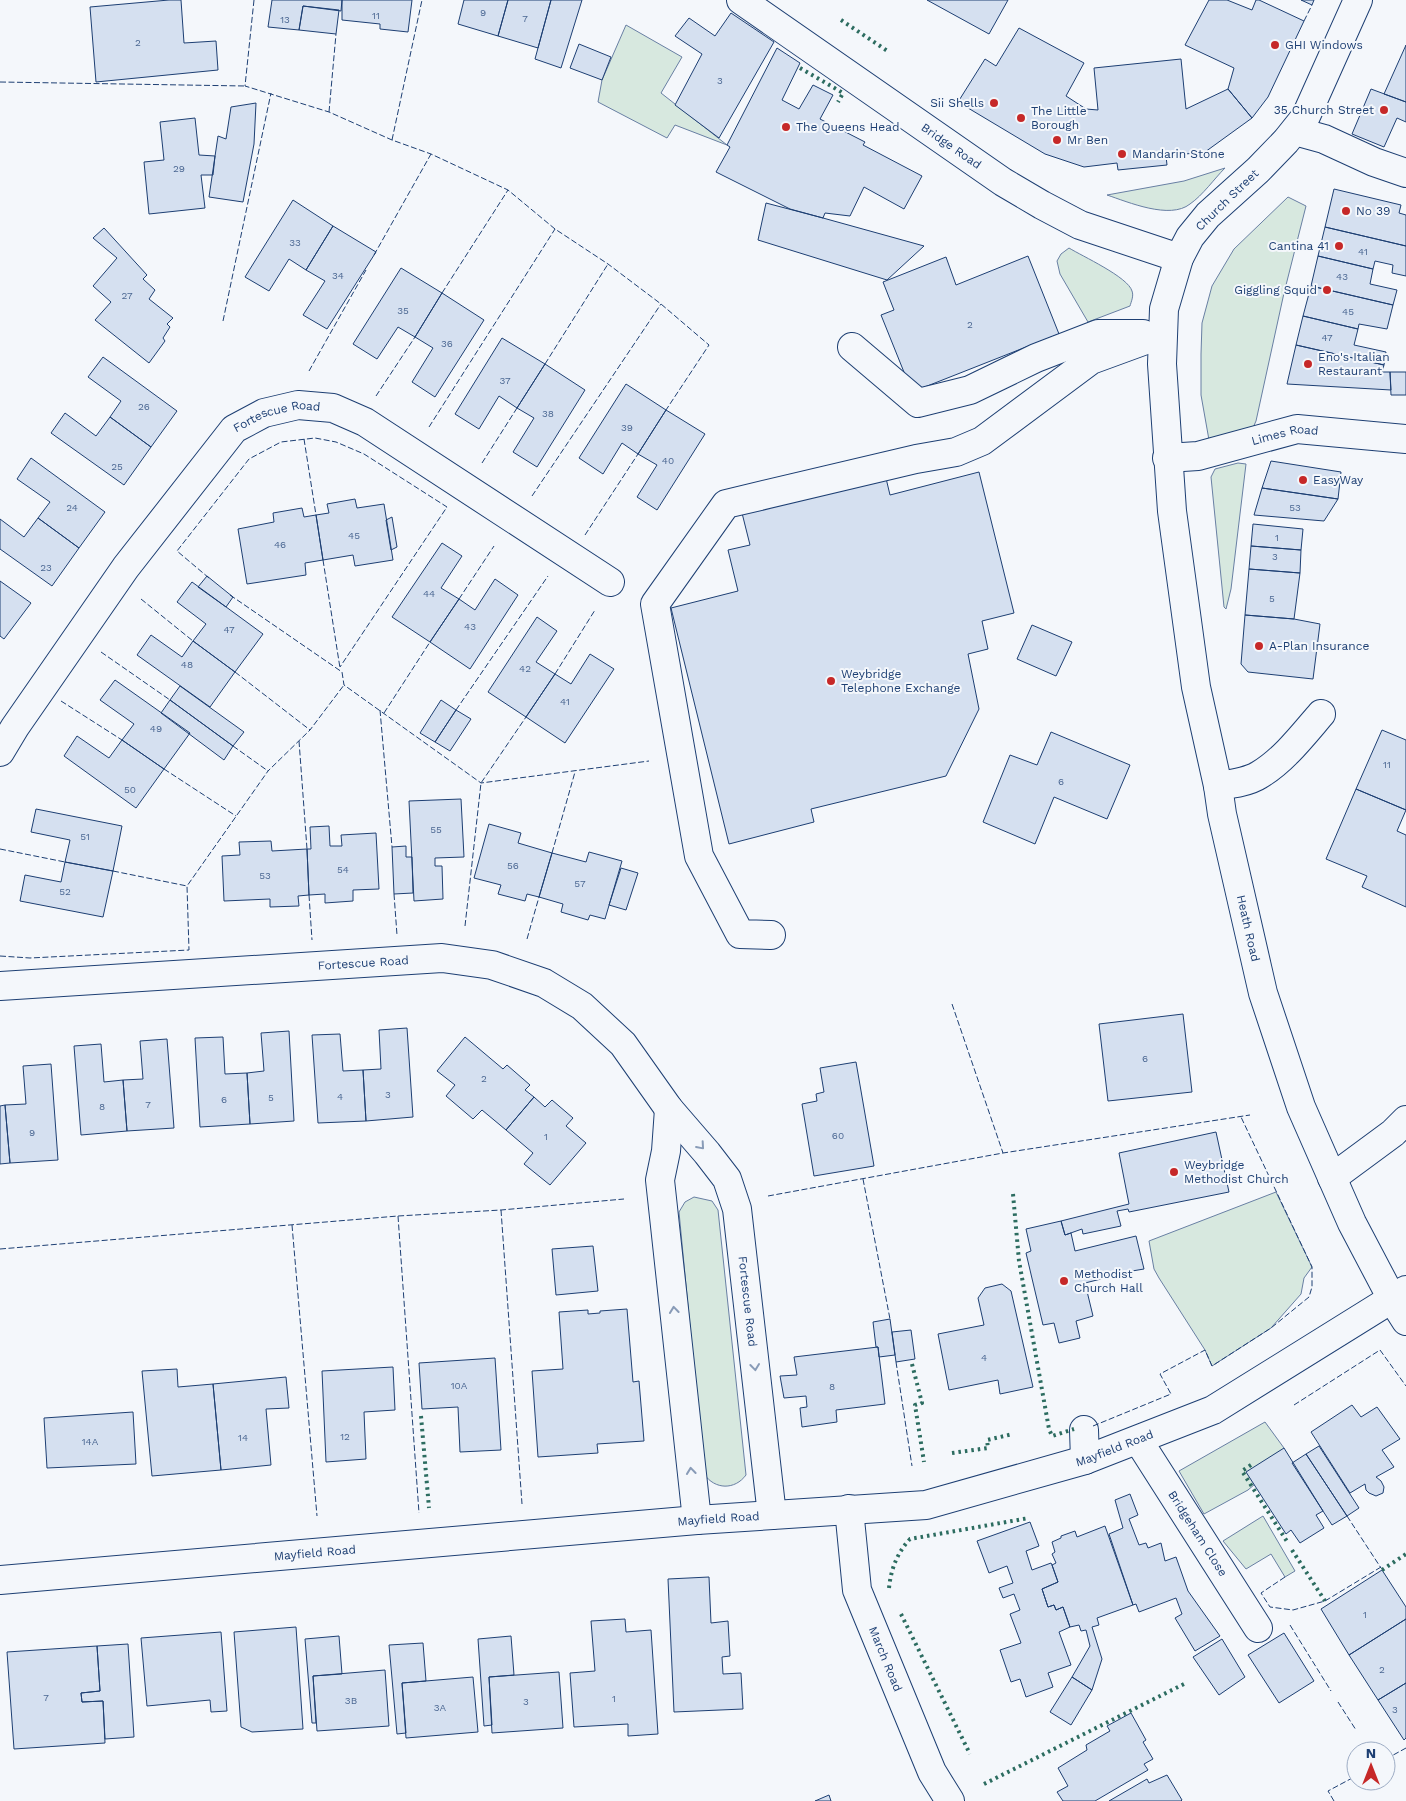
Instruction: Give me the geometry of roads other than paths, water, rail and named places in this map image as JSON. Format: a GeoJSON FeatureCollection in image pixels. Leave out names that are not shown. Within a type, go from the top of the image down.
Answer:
{"type":"FeatureCollection","features":[{"type":"Feature","properties":{"kind":"street","name":"Bridge Road"},"geometry":{"type":"LineString","coordinates":[[741,0],[1003,182],[1042,205],[1080,224],[1179,258]]}},
{"type":"Feature","properties":{"kind":"street","name":"Church Street"},"geometry":{"type":"LineString","coordinates":[[1172,510],[1167,458],[1162,334],[1164,309],[1179,258],[1190,237],[1208,215],[1258,170],[1306,116],[1358,0]]}},
{"type":"Feature","properties":{"kind":"street"},"geometry":{"type":"LineString","coordinates":[[1294,131],[1324,139],[1374,162],[1406,173]]}},
{"type":"Feature","properties":{"kind":"street"},"geometry":{"type":"LineString","coordinates":[[852,347],[918,403],[970,390],[1036,358],[1098,334],[1162,334]]}},
{"type":"Feature","properties":{"kind":"street"},"geometry":{"type":"LineString","coordinates":[[771,935],[740,934],[699,856],[655,604],[726,504],[916,459],[956,452],[982,441],[1091,360],[1162,334]]}},
{"type":"Feature","properties":{"kind":"street","name":"Fortescue Road"},"geometry":{"type":"LineString","coordinates":[[0,752],[15,727],[132,560],[234,429],[264,413],[298,405],[332,408],[365,422],[610,582]]}},
{"type":"Feature","properties":{"kind":"street","name":"Limes Road"},"geometry":{"type":"LineString","coordinates":[[1167,458],[1198,456],[1297,429],[1406,439]]}},
{"type":"Feature","properties":{"kind":"street","name":"Heath Road"},"geometry":{"type":"LineString","coordinates":[[1172,510],[1196,687],[1218,786],[1225,832],[1263,993],[1301,1107],[1352,1223],[1401,1303]]}},
{"type":"Feature","properties":{"kind":"street"},"geometry":{"type":"LineString","coordinates":[[1218,786],[1258,776],[1290,749],[1321,714]]}},
{"type":"Feature","properties":{"kind":"street","name":"Fortescue Road"},"geometry":{"type":"LineString","coordinates":[[0,986],[442,958],[492,965],[544,982],[582,1006],[623,1044],[669,1109],[708,1153],[727,1179],[737,1209],[772,1515]]}},
{"type":"Feature","properties":{"kind":"street"},"geometry":{"type":"LineString","coordinates":[[669,1109],[666,1150],[660,1180],[697,1520]]}},
{"type":"Feature","properties":{"kind":"street"},"geometry":{"type":"LineString","coordinates":[[1332,1178],[1393,1133],[1406,1120]]}},
{"type":"Feature","properties":{"kind":"street","name":"Mayfield Road"},"geometry":{"type":"LineString","coordinates":[[0,1580],[697,1520],[926,1505],[1085,1460],[1213,1410],[1401,1303]]}},
{"type":"Feature","properties":{"kind":"street"},"geometry":{"type":"LineString","coordinates":[[1084,1430],[1085,1460]]}},
{"type":"Feature","properties":{"kind":"street","name":"Bridgeham Close"},"geometry":{"type":"LineString","coordinates":[[1138,1440],[1258,1628]]}},
{"type":"Feature","properties":{"kind":"street","name":"March Road"},"geometry":{"type":"LineString","coordinates":[[849,1509],[856,1590],[932,1772],[950,1801]]}},
{"type":"Feature","properties":{"kind":"place","name":"GHI Windows"},"geometry":{"type":"Point","coordinates":[1275,45]}},
{"type":"Feature","properties":{"kind":"place","name":"Sii Shells"},"geometry":{"type":"Point","coordinates":[994,103]}},
{"type":"Feature","properties":{"kind":"place","name":"35 Church Street"},"geometry":{"type":"Point","coordinates":[1384,110]}},
{"type":"Feature","properties":{"kind":"place","name":"The Little Borough"},"geometry":{"type":"Point","coordinates":[1021,118]}},
{"type":"Feature","properties":{"kind":"place","name":"The Queens Head"},"geometry":{"type":"Point","coordinates":[786,127]}},
{"type":"Feature","properties":{"kind":"place","name":"Mr Ben"},"geometry":{"type":"Point","coordinates":[1057,140]}},
{"type":"Feature","properties":{"kind":"place","name":"Mandarin Stone"},"geometry":{"type":"Point","coordinates":[1122,154]}},
{"type":"Feature","properties":{"kind":"place","name":"No 39"},"geometry":{"type":"Point","coordinates":[1346,211]}},
{"type":"Feature","properties":{"kind":"place","name":"Cantina 41"},"geometry":{"type":"Point","coordinates":[1339,246]}},
{"type":"Feature","properties":{"kind":"place","name":"Giggling Squid"},"geometry":{"type":"Point","coordinates":[1327,290]}},
{"type":"Feature","properties":{"kind":"place","name":"Eno's Italian Restaurant"},"geometry":{"type":"Point","coordinates":[1308,364]}},
{"type":"Feature","properties":{"kind":"place","name":"EasyWay"},"geometry":{"type":"Point","coordinates":[1303,480]}},
{"type":"Feature","properties":{"kind":"place","name":"A-Plan Insurance"},"geometry":{"type":"Point","coordinates":[1259,646]}},
{"type":"Feature","properties":{"kind":"place","name":"Weybridge Telephone Exchange"},"geometry":{"type":"Point","coordinates":[831,681]}},
{"type":"Feature","properties":{"kind":"place","name":"Weybridge Methodist Church"},"geometry":{"type":"Point","coordinates":[1174,1172]}},
{"type":"Feature","properties":{"kind":"place","name":"Methodist Church Hall"},"geometry":{"type":"Point","coordinates":[1064,1281]}}]}
